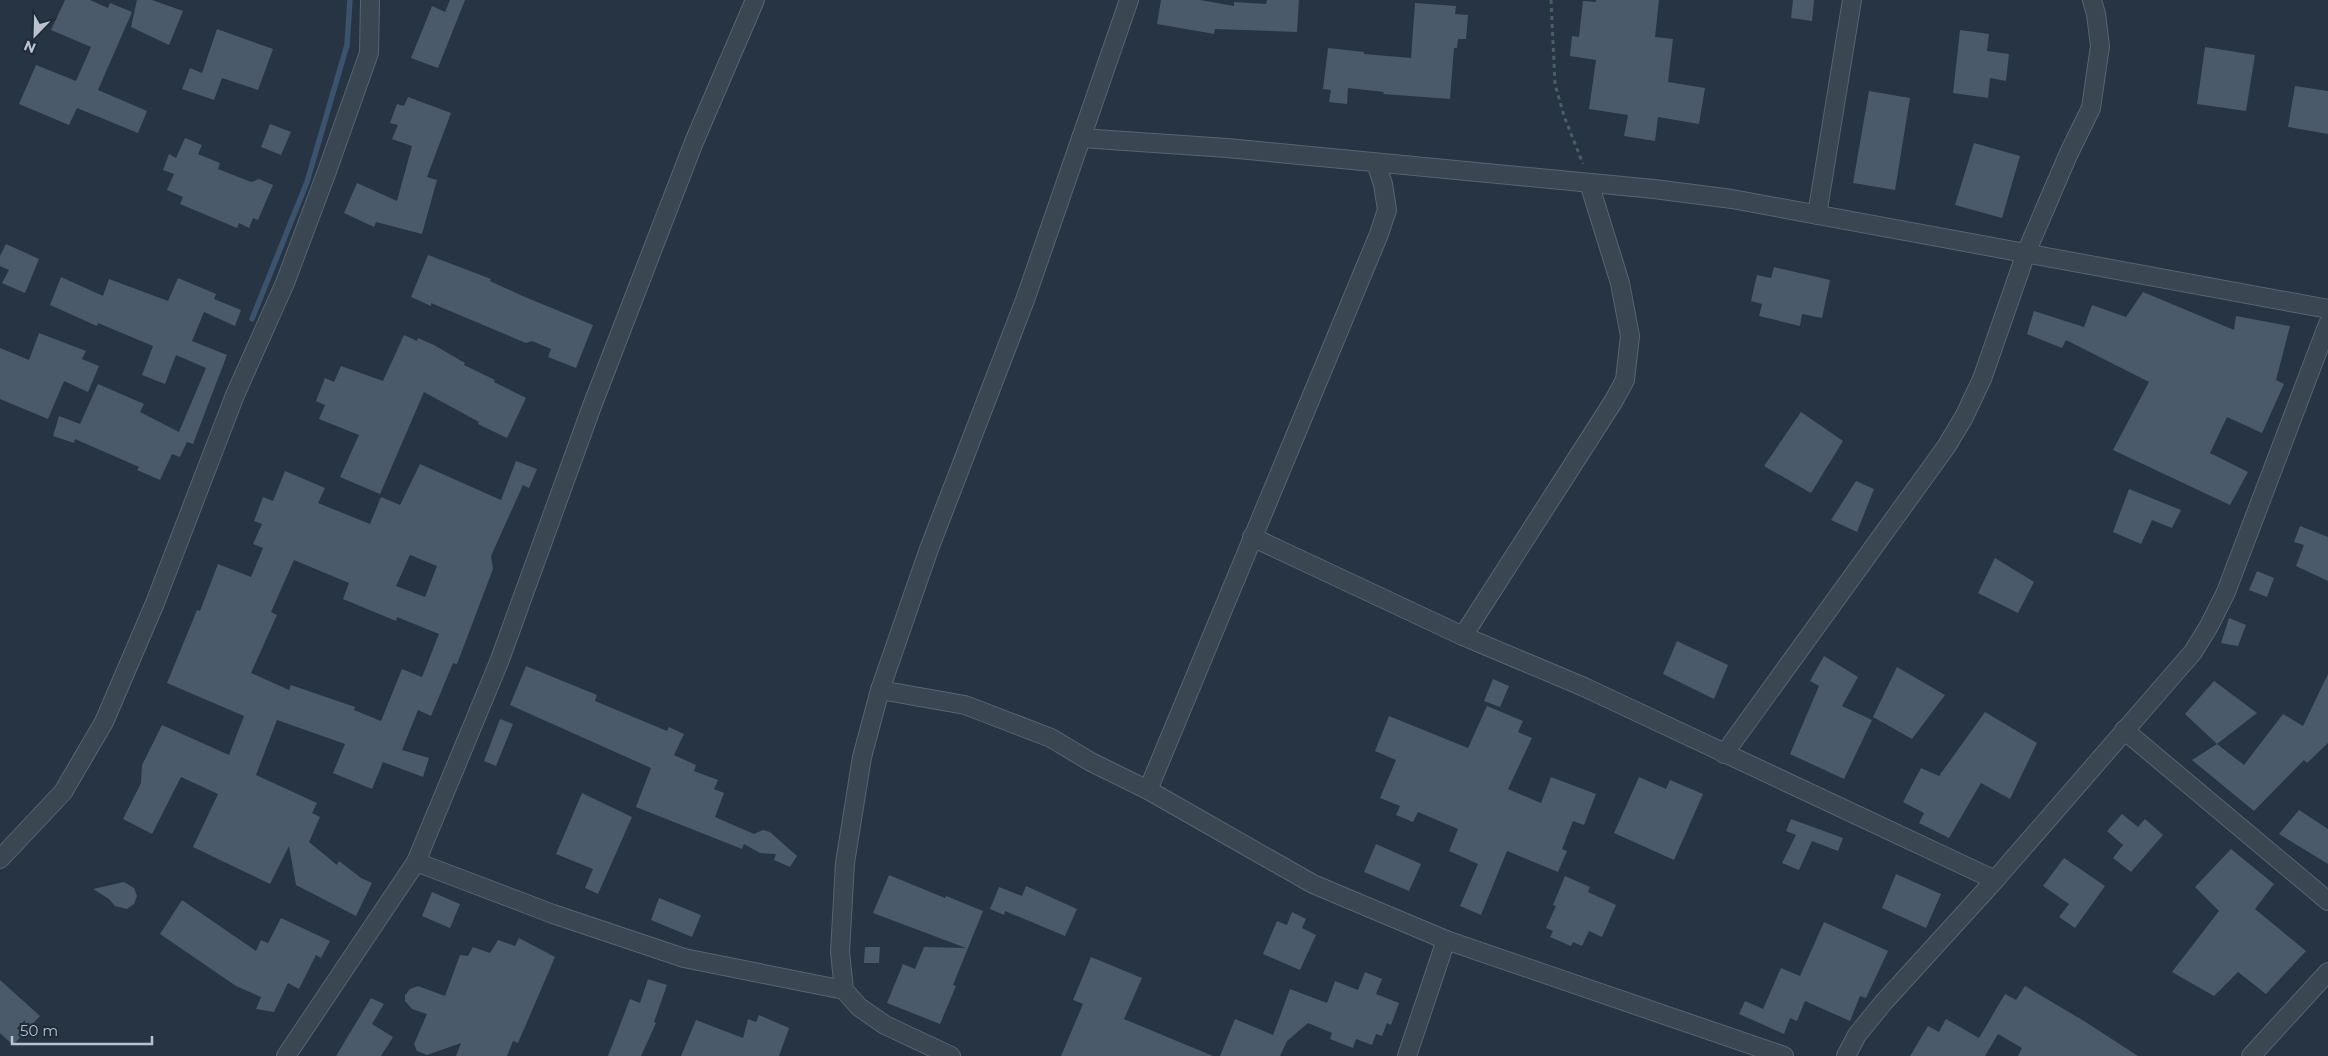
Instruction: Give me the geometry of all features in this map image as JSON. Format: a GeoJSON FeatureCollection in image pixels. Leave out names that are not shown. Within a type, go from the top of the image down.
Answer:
{"type":"FeatureCollection","features":[{"type":"Feature","properties":{"kind":"street"},"geometry":{"type":"LineString","coordinates":[[0,859],[63,792],[104,722],[155,603],[235,395],[285,283],[336,146],[368,53],[370,0]]}},
{"type":"Feature","properties":{"kind":"street"},"geometry":{"type":"LineString","coordinates":[[286,1056],[416,862],[499,662],[592,406],[694,142],[755,0]]}},
{"type":"Feature","properties":{"kind":"street"},"geometry":{"type":"LineString","coordinates":[[951,1056],[885,1025],[859,1007],[844,990],[840,952],[846,863],[862,757],[880,690],[929,549],[1024,300],[1129,0]]}},
{"type":"Feature","properties":{"kind":"street"},"geometry":{"type":"LineString","coordinates":[[1818,215],[1852,0]]}},
{"type":"Feature","properties":{"kind":"street"},"geometry":{"type":"LineString","coordinates":[[1724,754],[1946,447],[1964,417],[1982,379],[2026,254],[2068,155],[2091,108],[2100,46],[2096,14],[2092,0]]}},
{"type":"Feature","properties":{"kind":"street"},"geometry":{"type":"LineString","coordinates":[[1081,138],[1227,148],[1589,183],[1732,199],[2328,310]]}},
{"type":"Feature","properties":{"kind":"street"},"geometry":{"type":"LineString","coordinates":[[1148,790],[1387,210],[1383,184],[1376,163]]}},
{"type":"Feature","properties":{"kind":"street"},"geometry":{"type":"LineString","coordinates":[[1463,636],[1613,402],[1625,380],[1630,336],[1620,283],[1589,183]]}},
{"type":"Feature","properties":{"kind":"street"},"geometry":{"type":"LineString","coordinates":[[1846,1056],[1857,1035],[1883,1003],[1995,880],[2193,652],[2226,592],[2328,324]]}},
{"type":"Feature","properties":{"kind":"street"},"geometry":{"type":"LineString","coordinates":[[1252,537],[1463,636],[1584,688],[1995,880]]}},
{"type":"Feature","properties":{"kind":"street"},"geometry":{"type":"LineString","coordinates":[[880,690],[965,705],[1051,738],[1091,762],[1148,790],[1313,884],[1446,940],[1784,1056]]}},
{"type":"Feature","properties":{"kind":"street"},"geometry":{"type":"LineString","coordinates":[[2124,730],[2328,901]]}},
{"type":"Feature","properties":{"kind":"street"},"geometry":{"type":"LineString","coordinates":[[416,862],[553,914],[684,958],[844,990]]}},
{"type":"Feature","properties":{"kind":"street"},"geometry":{"type":"LineString","coordinates":[[1407,1056],[1446,940]]}},
{"type":"Feature","properties":{"kind":"street"},"geometry":{"type":"LineString","coordinates":[[2252,1056],[2328,972]]}},
{"type":"Feature","properties":{"kind":"path"},"geometry":{"type":"LineString","coordinates":[[1551,0],[1555,84],[1564,116],[1589,183]]}},
{"type":"Feature","properties":{"kind":"building"},"geometry":{"type":"Polygon","coordinates":[[[65,0],[90,0],[108,8],[110,3],[132,12],[98,90],[147,111],[138,133],[77,108],[69,125],[19,104],[36,65],[76,81],[91,47],[51,30],[65,0]]]}},
{"type":"Feature","properties":{"kind":"building"},"geometry":{"type":"Polygon","coordinates":[[[137,0],[152,0],[183,11],[169,45],[131,27],[137,0]]]}},
{"type":"Feature","properties":{"kind":"building"},"geometry":{"type":"Polygon","coordinates":[[[450,0],[465,0],[438,68],[411,58],[432,6],[445,12],[450,0]]]}},
{"type":"Feature","properties":{"kind":"building"},"geometry":{"type":"Polygon","coordinates":[[[1161,0],[1200,0],[1234,6],[1234,2],[1266,4],[1267,0],[1299,0],[1297,32],[1215,29],[1214,34],[1157,24],[1161,0]]]}},
{"type":"Feature","properties":{"kind":"building"},"geometry":{"type":"Polygon","coordinates":[[[1596,0],[1659,0],[1655,37],[1673,39],[1668,82],[1705,88],[1699,124],[1658,117],[1655,141],[1624,136],[1628,115],[1589,109],[1596,60],[1570,56],[1572,36],[1579,37],[1583,1],[1596,2],[1596,0]]]}},
{"type":"Feature","properties":{"kind":"building"},"geometry":{"type":"Polygon","coordinates":[[[1793,0],[1814,0],[1812,21],[1791,18],[1793,0]]]}},
{"type":"Feature","properties":{"kind":"building"},"geometry":{"type":"Polygon","coordinates":[[[1415,3],[1456,6],[1455,14],[1468,15],[1466,39],[1458,39],[1457,48],[1454,48],[1450,99],[1383,94],[1384,92],[1348,88],[1347,104],[1329,102],[1331,90],[1323,89],[1328,48],[1364,52],[1364,54],[1411,58],[1415,3]]]}},
{"type":"Feature","properties":{"kind":"building"},"geometry":{"type":"Polygon","coordinates":[[[217,29],[273,49],[258,90],[222,78],[214,100],[182,89],[190,68],[202,73],[217,29]]]}},
{"type":"Feature","properties":{"kind":"building"},"geometry":{"type":"Polygon","coordinates":[[[1960,30],[1989,34],[1987,51],[2009,54],[2006,81],[1990,78],[1988,98],[1953,93],[1960,30]]]}},
{"type":"Feature","properties":{"kind":"building"},"geometry":{"type":"Polygon","coordinates":[[[2205,47],[2255,55],[2246,111],[2197,104],[2205,47]]]}},
{"type":"Feature","properties":{"kind":"building"},"geometry":{"type":"Polygon","coordinates":[[[2295,86],[2328,91],[2328,134],[2288,127],[2295,86]]]}},
{"type":"Feature","properties":{"kind":"building"},"geometry":{"type":"Polygon","coordinates":[[[1869,91],[1910,98],[1895,190],[1853,183],[1869,91]]]}},
{"type":"Feature","properties":{"kind":"building"},"geometry":{"type":"Polygon","coordinates":[[[408,97],[451,113],[427,177],[437,180],[422,234],[376,222],[374,227],[344,213],[357,183],[397,201],[412,146],[392,139],[398,125],[390,123],[397,104],[404,106],[408,97]]]}},
{"type":"Feature","properties":{"kind":"building"},"geometry":{"type":"Polygon","coordinates":[[[270,124],[291,132],[281,155],[261,147],[270,124]]]}},
{"type":"Feature","properties":{"kind":"building"},"geometry":{"type":"Polygon","coordinates":[[[185,138],[202,145],[198,154],[220,163],[218,169],[251,182],[259,179],[273,185],[258,220],[253,218],[249,228],[239,223],[237,228],[180,204],[183,197],[167,190],[174,174],[163,170],[169,154],[176,158],[185,138]]]}},
{"type":"Feature","properties":{"kind":"building"},"geometry":{"type":"Polygon","coordinates":[[[1974,143],[2020,156],[2002,218],[1955,205],[1974,143]]]}},
{"type":"Feature","properties":{"kind":"building"},"geometry":{"type":"Polygon","coordinates":[[[6,244],[39,259],[25,293],[2,283],[9,270],[0,266],[0,256],[6,244]]]}},
{"type":"Feature","properties":{"kind":"building"},"geometry":{"type":"Polygon","coordinates":[[[428,255],[491,279],[490,281],[525,297],[593,325],[576,368],[548,357],[551,349],[532,341],[526,343],[431,303],[431,306],[411,297],[428,255]]]}},
{"type":"Feature","properties":{"kind":"building"},"geometry":{"type":"Polygon","coordinates":[[[1774,267],[1830,280],[1822,318],[1802,314],[1800,326],[1759,316],[1762,304],[1751,301],[1757,275],[1771,278],[1774,267]]]}},
{"type":"Feature","properties":{"kind":"building"},"geometry":{"type":"Polygon","coordinates":[[[61,277],[103,296],[109,279],[168,301],[178,278],[216,294],[214,299],[241,310],[235,326],[204,312],[192,341],[227,355],[193,444],[187,442],[180,457],[172,454],[160,480],[137,470],[139,467],[75,439],[74,443],[53,436],[59,416],[80,424],[98,384],[144,404],[140,412],[179,432],[206,368],[176,355],[165,384],[142,375],[153,346],[98,323],[97,326],[50,305],[61,277]]]}},
{"type":"Feature","properties":{"kind":"building"},"geometry":{"type":"Polygon","coordinates":[[[2143,292],[2234,330],[2236,316],[2290,326],[2276,380],[2284,384],[2262,433],[2227,417],[2210,453],[2248,472],[2230,505],[2113,450],[2149,382],[2066,340],[2062,348],[2027,334],[2034,311],[2084,327],[2092,305],[2126,317],[2143,292]]]}},
{"type":"Feature","properties":{"kind":"building"},"geometry":{"type":"Polygon","coordinates":[[[39,333],[86,351],[82,359],[99,366],[88,392],[64,381],[48,419],[0,399],[0,348],[29,360],[39,333]]]}},
{"type":"Feature","properties":{"kind":"building"},"geometry":{"type":"Polygon","coordinates":[[[404,335],[417,341],[418,338],[434,345],[465,363],[464,365],[526,398],[507,438],[478,424],[479,422],[424,392],[380,494],[340,477],[359,435],[319,419],[325,405],[316,401],[325,378],[334,382],[341,366],[383,381],[404,335]]]}},
{"type":"Feature","properties":{"kind":"building"},"geometry":{"type":"Polygon","coordinates":[[[1801,412],[1843,441],[1811,493],[1764,466],[1801,412]]]}},
{"type":"Feature","properties":{"kind":"building"},"geometry":{"type":"Polygon","coordinates":[[[516,461],[537,469],[529,488],[523,485],[491,556],[493,569],[457,664],[453,663],[431,716],[418,710],[402,750],[429,758],[423,777],[383,762],[372,789],[333,773],[345,744],[277,720],[256,775],[317,803],[312,813],[320,817],[309,842],[337,865],[339,861],[361,878],[372,883],[356,916],[296,885],[289,846],[270,884],[193,847],[218,794],[181,777],[152,834],[123,819],[141,783],[142,765],[162,725],[229,755],[244,716],[167,683],[197,610],[200,611],[218,564],[251,577],[263,548],[253,544],[262,524],[254,521],[263,497],[273,501],[285,471],[325,488],[318,503],[370,524],[381,497],[400,505],[420,464],[501,500],[516,461]],[[410,555],[396,586],[425,597],[437,566],[410,555]],[[294,560],[271,612],[277,615],[251,673],[289,690],[291,685],[355,707],[354,710],[381,721],[402,669],[422,677],[439,634],[397,617],[396,621],[343,599],[349,583],[294,560]]]}},
{"type":"Feature","properties":{"kind":"building"},"geometry":{"type":"Polygon","coordinates":[[[1856,481],[1874,489],[1857,532],[1831,520],[1856,481]]]}},
{"type":"Feature","properties":{"kind":"building"},"geometry":{"type":"Polygon","coordinates":[[[2129,489],[2181,510],[2172,528],[2152,520],[2141,544],[2113,532],[2129,489]]]}},
{"type":"Feature","properties":{"kind":"building"},"geometry":{"type":"Polygon","coordinates":[[[2300,526],[2328,537],[2328,581],[2296,566],[2304,545],[2294,542],[2300,526]]]}},
{"type":"Feature","properties":{"kind":"building"},"geometry":{"type":"Polygon","coordinates":[[[1995,558],[2034,582],[2018,613],[1978,593],[1995,558]]]}},
{"type":"Feature","properties":{"kind":"building"},"geometry":{"type":"Polygon","coordinates":[[[2257,571],[2274,578],[2267,597],[2249,590],[2257,571]]]}},
{"type":"Feature","properties":{"kind":"building"},"geometry":{"type":"Polygon","coordinates":[[[2229,618],[2246,625],[2238,646],[2221,643],[2229,618]]]}},
{"type":"Feature","properties":{"kind":"building"},"geometry":{"type":"Polygon","coordinates":[[[1677,641],[1728,665],[1714,699],[1663,674],[1677,641]]]}},
{"type":"Feature","properties":{"kind":"building"},"geometry":{"type":"Polygon","coordinates":[[[1824,656],[1858,677],[1842,706],[1872,720],[1844,779],[1790,754],[1819,686],[1810,681],[1824,656]]]}},
{"type":"Feature","properties":{"kind":"building"},"geometry":{"type":"Polygon","coordinates":[[[526,666],[597,695],[595,701],[667,731],[669,727],[684,734],[674,755],[696,765],[694,771],[718,780],[714,789],[724,793],[715,817],[754,834],[763,830],[770,832],[797,856],[790,867],[774,860],[776,854],[760,853],[744,844],[742,849],[636,807],[651,768],[510,705],[526,666]]]}},
{"type":"Feature","properties":{"kind":"building"},"geometry":{"type":"Polygon","coordinates":[[[1897,667],[1945,695],[1912,739],[1873,717],[1897,667]]]}},
{"type":"Feature","properties":{"kind":"building"},"geometry":{"type":"Polygon","coordinates":[[[2328,674],[2328,743],[2307,763],[2304,760],[2254,811],[2192,760],[2217,744],[2244,765],[2283,714],[2303,726],[2328,674]]]}},
{"type":"Feature","properties":{"kind":"building"},"geometry":{"type":"Polygon","coordinates":[[[1493,679],[1509,686],[1500,707],[1484,701],[1493,679]]]}},
{"type":"Feature","properties":{"kind":"building"},"geometry":{"type":"Polygon","coordinates":[[[2214,681],[2257,713],[2217,744],[2185,714],[2214,681]]]}},
{"type":"Feature","properties":{"kind":"building"},"geometry":{"type":"Polygon","coordinates":[[[1487,706],[1523,721],[1518,732],[1532,738],[1508,789],[1541,803],[1551,777],[1596,794],[1584,825],[1573,821],[1562,849],[1567,851],[1558,872],[1507,851],[1481,915],[1460,906],[1478,864],[1449,851],[1458,829],[1418,812],[1413,822],[1396,815],[1400,806],[1380,798],[1396,760],[1375,751],[1389,716],[1468,748],[1487,706]]]}},
{"type":"Feature","properties":{"kind":"building"},"geometry":{"type":"Polygon","coordinates":[[[1985,712],[2037,743],[2010,799],[1981,783],[1949,838],[1919,823],[1924,813],[1903,802],[1921,768],[1939,776],[1985,712]]]}},
{"type":"Feature","properties":{"kind":"building"},"geometry":{"type":"Polygon","coordinates":[[[500,719],[513,724],[496,766],[484,761],[500,719]]]}},
{"type":"Feature","properties":{"kind":"building"},"geometry":{"type":"Polygon","coordinates":[[[1639,777],[1666,789],[1670,780],[1703,794],[1674,860],[1614,833],[1639,777]]]}},
{"type":"Feature","properties":{"kind":"building"},"geometry":{"type":"Polygon","coordinates":[[[582,793],[632,817],[598,894],[585,888],[593,869],[556,854],[582,793]]]}},
{"type":"Feature","properties":{"kind":"building"},"geometry":{"type":"Polygon","coordinates":[[[2299,810],[2328,829],[2328,864],[2279,834],[2299,810]]]}},
{"type":"Feature","properties":{"kind":"building"},"geometry":{"type":"Polygon","coordinates":[[[2122,814],[2138,827],[2145,819],[2163,835],[2131,872],[2113,858],[2123,845],[2107,831],[2122,814]]]}},
{"type":"Feature","properties":{"kind":"building"},"geometry":{"type":"Polygon","coordinates":[[[1791,819],[1843,838],[1838,851],[1812,841],[1799,870],[1782,863],[1796,835],[1786,831],[1791,819]]]}},
{"type":"Feature","properties":{"kind":"building"},"geometry":{"type":"Polygon","coordinates":[[[1376,844],[1421,864],[1409,891],[1364,872],[1376,844]]]}},
{"type":"Feature","properties":{"kind":"building"},"geometry":{"type":"Polygon","coordinates":[[[2231,849],[2274,884],[2255,909],[2306,951],[2266,994],[2238,972],[2214,996],[2172,972],[2219,911],[2195,887],[2231,849]]]}},
{"type":"Feature","properties":{"kind":"building"},"geometry":{"type":"Polygon","coordinates":[[[2064,858],[2105,886],[2075,928],[2059,917],[2069,904],[2043,886],[2064,858]]]}},
{"type":"Feature","properties":{"kind":"building"},"geometry":{"type":"Polygon","coordinates":[[[1896,874],[1941,894],[1926,928],[1882,908],[1896,874]]]}},
{"type":"Feature","properties":{"kind":"building"},"geometry":{"type":"Polygon","coordinates":[[[889,875],[983,911],[953,985],[956,986],[940,1024],[887,1003],[903,964],[915,969],[924,947],[966,948],[873,913],[889,875]]]}},
{"type":"Feature","properties":{"kind":"building"},"geometry":{"type":"Polygon","coordinates":[[[1565,876],[1590,887],[1588,892],[1616,905],[1602,937],[1589,931],[1582,946],[1573,942],[1571,946],[1550,937],[1553,931],[1546,928],[1556,906],[1553,905],[1565,876]]]}},
{"type":"Feature","properties":{"kind":"building"},"geometry":{"type":"Polygon","coordinates":[[[124,882],[134,888],[137,896],[134,904],[127,909],[115,906],[109,899],[93,889],[124,882]]]}},
{"type":"Feature","properties":{"kind":"building"},"geometry":{"type":"Polygon","coordinates":[[[1026,886],[1077,909],[1065,936],[1005,911],[1004,915],[990,909],[999,887],[1022,896],[1026,886]]]}},
{"type":"Feature","properties":{"kind":"building"},"geometry":{"type":"Polygon","coordinates":[[[432,892],[460,904],[450,928],[422,916],[432,892]]]}},
{"type":"Feature","properties":{"kind":"building"},"geometry":{"type":"Polygon","coordinates":[[[659,898],[701,915],[692,937],[651,920],[659,898]]]}},
{"type":"Feature","properties":{"kind":"building"},"geometry":{"type":"Polygon","coordinates":[[[182,900],[256,951],[261,940],[268,943],[281,918],[330,941],[321,958],[316,955],[299,989],[288,983],[274,1012],[256,1009],[261,997],[236,986],[160,934],[182,900]]]}},
{"type":"Feature","properties":{"kind":"building"},"geometry":{"type":"Polygon","coordinates":[[[1292,912],[1306,919],[1302,928],[1316,935],[1300,970],[1263,954],[1277,921],[1287,925],[1292,912]]]}},
{"type":"Feature","properties":{"kind":"building"},"geometry":{"type":"Polygon","coordinates":[[[1824,922],[1888,951],[1866,998],[1860,996],[1850,1021],[1805,1001],[1797,1021],[1790,1018],[1784,1034],[1739,1014],[1745,1001],[1763,1009],[1781,968],[1800,976],[1824,922]]]}},
{"type":"Feature","properties":{"kind":"building"},"geometry":{"type":"Polygon","coordinates":[[[519,938],[555,957],[518,1043],[513,1041],[507,1056],[456,1056],[461,1043],[427,1055],[417,1051],[414,1044],[427,1014],[412,1009],[405,1001],[405,995],[410,989],[418,986],[445,996],[460,955],[468,956],[473,947],[490,953],[498,940],[515,946],[519,938]]]}},
{"type":"Feature","properties":{"kind":"building"},"geometry":{"type":"Polygon","coordinates":[[[865,947],[880,947],[879,963],[864,963],[865,947]]]}},
{"type":"Feature","properties":{"kind":"building"},"geometry":{"type":"Polygon","coordinates":[[[1091,957],[1142,978],[1124,1019],[1213,1056],[1061,1056],[1083,1004],[1073,1000],[1091,957]]]}},
{"type":"Feature","properties":{"kind":"building"},"geometry":{"type":"Polygon","coordinates":[[[1365,972],[1382,979],[1376,994],[1399,1003],[1391,1025],[1387,1023],[1382,1036],[1376,1034],[1372,1045],[1356,1039],[1353,1048],[1330,1039],[1332,1033],[1308,1023],[1287,1041],[1280,1056],[1220,1056],[1235,1019],[1273,1035],[1290,989],[1327,1003],[1335,981],[1358,990],[1365,972]]]}},
{"type":"Feature","properties":{"kind":"building"},"geometry":{"type":"Polygon","coordinates":[[[648,979],[667,985],[654,1022],[656,1023],[641,1056],[608,1056],[630,999],[640,1003],[648,979]]]}},
{"type":"Feature","properties":{"kind":"building"},"geometry":{"type":"Polygon","coordinates":[[[0,980],[40,1016],[13,1045],[0,1033],[0,980]]]}},
{"type":"Feature","properties":{"kind":"building"},"geometry":{"type":"Polygon","coordinates":[[[2025,986],[2138,1056],[2018,1056],[2022,1048],[1998,1034],[1985,1056],[1910,1056],[1928,1026],[1939,1032],[1946,1019],[1979,1038],[2005,994],[2016,1000],[2025,986]]]}},
{"type":"Feature","properties":{"kind":"building"},"geometry":{"type":"Polygon","coordinates":[[[371,998],[384,1004],[372,1024],[393,1037],[381,1056],[336,1056],[371,998]]]}},
{"type":"Feature","properties":{"kind":"building"},"geometry":{"type":"Polygon","coordinates":[[[759,1015],[789,1028],[779,1056],[681,1056],[696,1020],[743,1038],[748,1019],[756,1022],[759,1015]]]}},
{"type":"Feature","properties":{"kind":"waterway"},"geometry":{"type":"LineString","coordinates":[[252,319],[307,182],[347,45],[350,0]]}}]}
